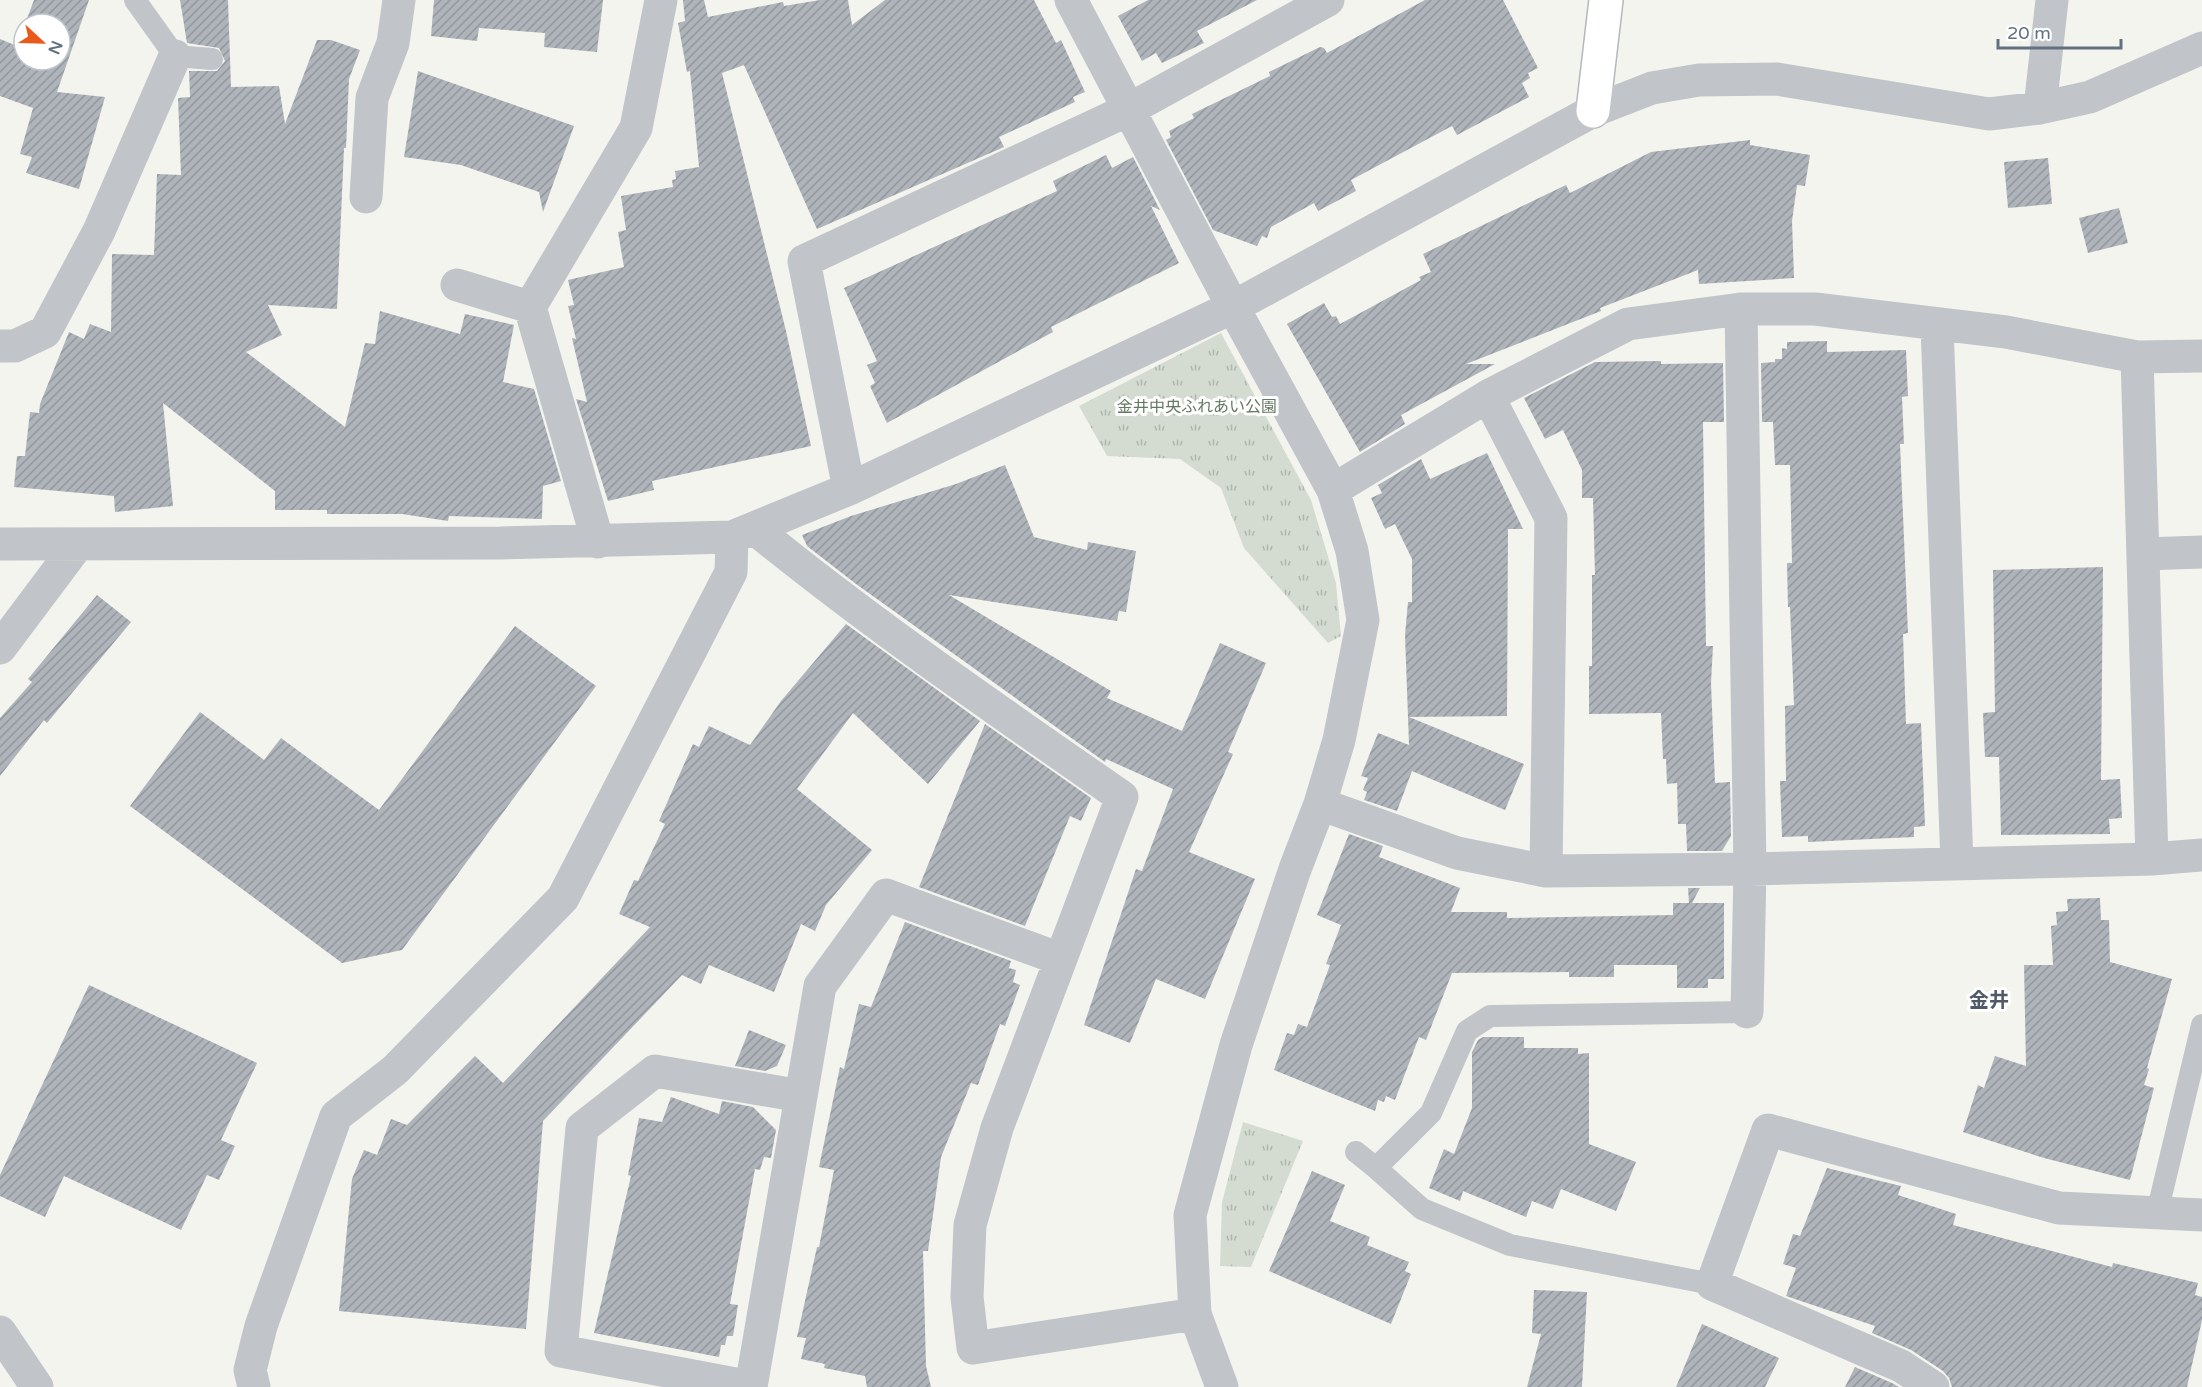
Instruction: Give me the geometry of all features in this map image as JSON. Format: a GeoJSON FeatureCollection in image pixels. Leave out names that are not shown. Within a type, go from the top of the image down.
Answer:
{"type":"FeatureCollection","features":[{"type":"Feature","properties":{"kind":"street"},"geometry":{"type":"LineString","coordinates":[[366,197],[364,94],[393,43],[399,0]]}},
{"type":"Feature","properties":{"kind":"street"},"geometry":{"type":"LineString","coordinates":[[598,542],[530,307],[636,128],[661,0]]}},
{"type":"Feature","properties":{"kind":"street"},"geometry":{"type":"LineString","coordinates":[[1071,0],[1233,307],[1333,490],[1352,550],[1363,620],[1339,740],[1320,804],[1284,866],[1233,1095],[1190,1215],[1195,1314],[1222,1387]]}},
{"type":"Feature","properties":{"kind":"street"},"geometry":{"type":"LineString","coordinates":[[849,489],[804,261],[1128,110],[1328,0]]}},
{"type":"Feature","properties":{"kind":"street"},"geometry":{"type":"LineString","coordinates":[[1593,111],[1606,0]]}},
{"type":"Feature","properties":{"kind":"street"},"geometry":{"type":"LineString","coordinates":[[2040,108],[2052,0]]}},
{"type":"Feature","properties":{"kind":"street"},"geometry":{"type":"LineString","coordinates":[[0,544],[598,542],[743,533],[849,489],[1233,307],[1593,111],[1652,88],[1699,80],[1777,79],[1989,114],[2040,108],[2090,97],[2202,48]]}},
{"type":"Feature","properties":{"kind":"street"},"geometry":{"type":"LineString","coordinates":[[0,346],[15,346],[45,332],[99,231],[175,56]]}},
{"type":"Feature","properties":{"kind":"street"},"geometry":{"type":"LineString","coordinates":[[457,285],[530,307]]}},
{"type":"Feature","properties":{"kind":"street"},"geometry":{"type":"LineString","coordinates":[[1333,490],[1488,396],[1628,324],[1741,309],[1815,309],[1937,326],[2006,332],[2137,357],[2202,356]]}},
{"type":"Feature","properties":{"kind":"street"},"geometry":{"type":"LineString","coordinates":[[1741,309],[1750,869],[1747,1012]]}},
{"type":"Feature","properties":{"kind":"street"},"geometry":{"type":"LineString","coordinates":[[1937,326],[1957,864]]}},
{"type":"Feature","properties":{"kind":"street"},"geometry":{"type":"LineString","coordinates":[[2137,357],[2152,859]]}},
{"type":"Feature","properties":{"kind":"street"},"geometry":{"type":"LineString","coordinates":[[1488,396],[1551,518],[1546,871]]}},
{"type":"Feature","properties":{"kind":"street"},"geometry":{"type":"LineString","coordinates":[[743,533],[828,588],[924,660],[1122,797],[997,1128],[970,1226],[968,1297],[973,1348],[1195,1314]]}},
{"type":"Feature","properties":{"kind":"street"},"geometry":{"type":"LineString","coordinates":[[254,1387],[250,1370],[261,1326],[336,1116],[395,1070],[563,898],[731,572],[743,533]]}},
{"type":"Feature","properties":{"kind":"street"},"geometry":{"type":"LineString","coordinates":[[0,648],[78,544]]}},
{"type":"Feature","properties":{"kind":"street"},"geometry":{"type":"LineString","coordinates":[[2144,554],[2202,552]]}},
{"type":"Feature","properties":{"kind":"street"},"geometry":{"type":"LineString","coordinates":[[1320,804],[1457,853],[1546,871],[1957,864],[2152,859],[2202,855]]}},
{"type":"Feature","properties":{"kind":"street"},"geometry":{"type":"LineString","coordinates":[[801,1096],[655,1071],[582,1128],[561,1351],[751,1387],[820,986],[886,895],[1060,958]]}},
{"type":"Feature","properties":{"kind":"street"},"geometry":{"type":"LineString","coordinates":[[1933,1387],[1901,1366],[1712,1284],[1768,1130],[2059,1208],[2202,1215]]}},
{"type":"Feature","properties":{"kind":"street"},"geometry":{"type":"LineString","coordinates":[[1,1336],[37,1387]]}},
{"type":"Feature","properties":{"kind":"lane"},"geometry":{"type":"LineString","coordinates":[[135,0],[175,56],[212,59]]}},
{"type":"Feature","properties":{"kind":"lane"},"geometry":{"type":"LineString","coordinates":[[1376,1168],[1431,1113],[1467,1031],[1491,1016],[1747,1012]]}},
{"type":"Feature","properties":{"kind":"lane"},"geometry":{"type":"LineString","coordinates":[[2157,1213],[2202,1025]]}},
{"type":"Feature","properties":{"kind":"lane"},"geometry":{"type":"LineString","coordinates":[[1356,1152],[1422,1209],[1510,1245],[1712,1284]]}},
{"type":"Feature","properties":{"kind":"green space","name":"金井中央ふれあい公園"},"geometry":{"type":"Polygon","coordinates":[[[1221,333],[1311,500],[1336,583],[1341,636],[1328,643],[1244,548],[1221,488],[1180,459],[1107,456],[1079,406],[1221,333]]]}},
{"type":"Feature","properties":{"kind":"green space"},"geometry":{"type":"Polygon","coordinates":[[[1243,1122],[1303,1141],[1251,1267],[1220,1266],[1222,1202],[1243,1122]]]}},
{"type":"Feature","properties":{"kind":"building"},"geometry":{"type":"Polygon","coordinates":[[[34,0],[89,0],[72,49],[72,12],[30,12],[34,0]]]}},
{"type":"Feature","properties":{"kind":"building"},"geometry":{"type":"Polygon","coordinates":[[[180,0],[228,0],[231,87],[279,86],[285,124],[317,40],[331,40],[360,50],[349,79],[337,309],[268,305],[282,335],[246,352],[345,427],[365,343],[375,344],[380,311],[460,334],[465,314],[514,325],[503,382],[534,389],[561,481],[543,486],[542,519],[449,516],[448,521],[402,514],[327,514],[327,510],[275,510],[275,491],[163,403],[173,506],[115,512],[114,496],[14,487],[17,456],[25,456],[30,412],[39,413],[40,404],[69,332],[84,339],[90,324],[111,332],[112,254],[154,255],[157,174],[181,175],[178,98],[190,97],[189,71],[217,71],[225,61],[219,48],[187,43],[180,0]]]}},
{"type":"Feature","properties":{"kind":"building"},"geometry":{"type":"Polygon","coordinates":[[[434,0],[603,0],[597,52],[544,47],[545,33],[479,28],[477,41],[431,36],[434,0]]]}},
{"type":"Feature","properties":{"kind":"building"},"geometry":{"type":"Polygon","coordinates":[[[683,0],[704,0],[708,17],[783,2],[784,6],[820,0],[848,0],[852,25],[885,0],[1034,0],[1056,43],[1061,40],[1085,92],[1073,97],[1075,102],[999,137],[1004,147],[817,229],[744,65],[722,73],[786,331],[811,446],[652,481],[654,490],[608,501],[576,399],[587,402],[572,338],[576,339],[568,306],[574,305],[568,280],[624,267],[618,232],[626,230],[621,196],[673,187],[672,180],[676,179],[675,171],[699,167],[690,71],[687,72],[678,23],[685,21],[683,0]]]}},
{"type":"Feature","properties":{"kind":"building"},"geometry":{"type":"Polygon","coordinates":[[[1148,0],[1257,0],[1197,31],[1204,43],[1162,63],[1156,53],[1142,61],[1118,16],[1148,0]]]}},
{"type":"Feature","properties":{"kind":"building"},"geometry":{"type":"Polygon","coordinates":[[[1425,0],[1503,0],[1538,68],[1528,73],[1530,78],[1522,83],[1529,97],[1457,135],[1452,126],[1351,180],[1356,191],[1318,211],[1314,203],[1271,227],[1267,238],[1262,236],[1257,246],[1213,230],[1166,140],[1171,137],[1169,131],[1194,118],[1192,114],[1270,76],[1269,72],[1320,47],[1324,48],[1327,53],[1425,0]]]}},
{"type":"Feature","properties":{"kind":"building"},"geometry":{"type":"Polygon","coordinates":[[[0,39],[12,44],[12,72],[64,72],[57,92],[105,97],[79,189],[26,173],[32,157],[20,154],[33,108],[0,96],[0,39]]]}},
{"type":"Feature","properties":{"kind":"building"},"geometry":{"type":"Polygon","coordinates":[[[418,71],[574,126],[543,212],[539,192],[461,165],[404,157],[418,71]]]}},
{"type":"Feature","properties":{"kind":"building"},"geometry":{"type":"Polygon","coordinates":[[[1750,140],[1750,145],[1810,155],[1805,186],[1797,185],[1792,221],[1794,278],[1699,284],[1698,270],[1600,308],[1601,311],[1466,364],[1495,364],[1401,415],[1405,424],[1360,452],[1287,324],[1324,303],[1332,317],[1336,316],[1340,324],[1421,280],[1419,277],[1431,272],[1423,254],[1566,185],[1570,193],[1651,152],[1750,140]]]}},
{"type":"Feature","properties":{"kind":"building"},"geometry":{"type":"Polygon","coordinates":[[[1106,155],[1112,168],[1133,157],[1160,210],[1151,206],[1179,263],[1051,327],[1053,332],[887,423],[870,386],[875,383],[867,365],[877,361],[844,288],[1057,191],[1053,181],[1106,155]]]}},
{"type":"Feature","properties":{"kind":"building"},"geometry":{"type":"Polygon","coordinates":[[[2048,158],[2052,204],[2008,208],[2004,162],[2048,158]]]}},
{"type":"Feature","properties":{"kind":"building"},"geometry":{"type":"Polygon","coordinates":[[[2119,208],[2128,243],[2088,253],[2079,218],[2119,208]]]}},
{"type":"Feature","properties":{"kind":"building"},"geometry":{"type":"Polygon","coordinates":[[[1827,341],[1827,352],[1906,350],[1908,396],[1902,397],[1904,444],[1900,444],[1908,633],[1903,634],[1906,724],[1921,723],[1925,826],[1914,827],[1914,837],[1808,842],[1808,836],[1782,837],[1780,781],[1786,781],[1785,706],[1794,705],[1787,563],[1792,563],[1790,465],[1775,465],[1773,422],[1762,422],[1761,363],[1782,359],[1782,348],[1787,349],[1787,342],[1827,341]]]}},
{"type":"Feature","properties":{"kind":"building"},"geometry":{"type":"Polygon","coordinates":[[[1661,361],[1661,364],[1723,363],[1724,422],[1703,422],[1706,646],[1713,646],[1711,683],[1715,783],[1730,782],[1731,836],[1722,851],[1687,851],[1686,824],[1678,824],[1677,783],[1667,784],[1666,759],[1663,759],[1661,713],[1589,714],[1589,666],[1592,666],[1592,575],[1595,575],[1593,498],[1582,498],[1582,470],[1563,430],[1545,439],[1524,398],[1595,362],[1661,361]]]}},
{"type":"Feature","properties":{"kind":"building"},"geometry":{"type":"Polygon","coordinates":[[[1487,453],[1523,529],[1508,529],[1507,716],[1409,717],[1524,764],[1505,810],[1412,771],[1397,811],[1364,800],[1367,792],[1363,790],[1368,778],[1361,776],[1378,733],[1409,745],[1405,635],[1408,602],[1412,602],[1412,559],[1395,524],[1385,529],[1371,498],[1382,493],[1378,485],[1421,459],[1430,479],[1487,453]]]}},
{"type":"Feature","properties":{"kind":"building"},"geometry":{"type":"Polygon","coordinates":[[[1005,465],[1034,537],[1087,550],[1088,542],[1136,551],[1126,612],[1119,611],[1117,621],[949,595],[1111,691],[1107,698],[1182,731],[1220,643],[1266,663],[1228,752],[1233,754],[1189,852],[1255,879],[1205,999],[1156,979],[1130,1043],[1084,1025],[1136,869],[1142,871],[1173,789],[1106,759],[1105,762],[856,584],[807,546],[802,535],[851,516],[956,484],[1005,465]]]}},
{"type":"Feature","properties":{"kind":"building"},"geometry":{"type":"Polygon","coordinates":[[[2103,567],[2101,780],[2120,779],[2122,818],[2109,819],[2110,834],[2001,835],[1999,757],[1985,757],[1983,713],[1995,712],[1993,570],[2103,567]]]}},
{"type":"Feature","properties":{"kind":"building"},"geometry":{"type":"Polygon","coordinates":[[[97,595],[131,622],[47,723],[44,720],[0,776],[0,718],[32,682],[28,679],[97,595]]]}},
{"type":"Feature","properties":{"kind":"building"},"geometry":{"type":"Polygon","coordinates":[[[846,624],[980,721],[928,784],[853,713],[797,789],[872,850],[826,905],[815,931],[801,924],[774,992],[709,965],[701,984],[682,975],[543,1121],[526,1329],[339,1311],[352,1179],[364,1150],[377,1155],[391,1119],[407,1125],[475,1056],[503,1083],[650,927],[619,914],[634,880],[638,881],[665,824],[659,821],[693,744],[699,747],[709,726],[750,745],[781,701],[846,624]]]}},
{"type":"Feature","properties":{"kind":"building"},"geometry":{"type":"Polygon","coordinates":[[[515,626],[596,686],[402,950],[342,963],[130,806],[200,712],[264,760],[281,738],[379,810],[515,626]]]}},
{"type":"Feature","properties":{"kind":"building"},"geometry":{"type":"Polygon","coordinates":[[[985,724],[1091,798],[1081,821],[1070,816],[1025,926],[919,887],[985,724]]]}},
{"type":"Feature","properties":{"kind":"building"},"geometry":{"type":"Polygon","coordinates":[[[1349,834],[1383,846],[1379,857],[1460,888],[1451,912],[1507,912],[1507,918],[1673,915],[1673,903],[1689,903],[1688,888],[1700,888],[1692,903],[1724,903],[1724,979],[1708,979],[1708,988],[1677,988],[1677,965],[1614,965],[1614,977],[1569,977],[1569,972],[1452,973],[1426,1040],[1419,1037],[1395,1100],[1386,1096],[1384,1102],[1378,1100],[1375,1111],[1274,1070],[1287,1033],[1294,1035],[1298,1024],[1307,1027],[1330,965],[1326,964],[1341,925],[1317,915],[1349,834]]]}},
{"type":"Feature","properties":{"kind":"building"},"geometry":{"type":"Polygon","coordinates":[[[2100,898],[2101,920],[2109,920],[2110,962],[2172,979],[2147,1068],[2149,1069],[2144,1085],[2154,1088],[2130,1180],[2044,1158],[1963,1132],[1978,1085],[1984,1088],[1995,1056],[2026,1066],[2024,965],[2053,965],[2051,926],[2057,925],[2056,912],[2068,911],[2067,899],[2100,898]]]}},
{"type":"Feature","properties":{"kind":"building"},"geometry":{"type":"Polygon","coordinates":[[[905,922],[1011,961],[1009,968],[1016,970],[1013,982],[1020,985],[1005,1026],[1000,1024],[978,1085],[971,1083],[941,1157],[928,1251],[923,1251],[926,1366],[931,1387],[867,1387],[865,1376],[824,1368],[825,1364],[801,1359],[806,1338],[797,1337],[817,1247],[819,1247],[834,1170],[819,1167],[840,1067],[844,1069],[859,1004],[871,1007],[905,922]]]}},
{"type":"Feature","properties":{"kind":"building"},"geometry":{"type":"Polygon","coordinates":[[[89,985],[257,1063],[221,1140],[235,1146],[219,1180],[207,1175],[181,1230],[64,1176],[45,1217],[0,1196],[0,1175],[89,985]]]}},
{"type":"Feature","properties":{"kind":"building"},"geometry":{"type":"Polygon","coordinates":[[[749,1030],[786,1045],[777,1066],[765,1071],[735,1066],[749,1030]]]}},
{"type":"Feature","properties":{"kind":"building"},"geometry":{"type":"Polygon","coordinates":[[[1483,1037],[1524,1037],[1524,1048],[1578,1048],[1578,1054],[1589,1053],[1589,1144],[1636,1162],[1616,1211],[1561,1189],[1553,1209],[1532,1201],[1526,1217],[1463,1191],[1460,1201],[1429,1188],[1444,1149],[1454,1154],[1472,1108],[1472,1052],[1478,1040],[1483,1037]]]}},
{"type":"Feature","properties":{"kind":"building"},"geometry":{"type":"Polygon","coordinates":[[[671,1097],[719,1114],[722,1101],[753,1107],[776,1130],[771,1158],[764,1157],[760,1170],[755,1169],[730,1304],[738,1305],[733,1336],[727,1336],[725,1345],[721,1345],[719,1357],[594,1333],[631,1176],[628,1175],[639,1118],[662,1122],[671,1097]]]}},
{"type":"Feature","properties":{"kind":"building"},"geometry":{"type":"Polygon","coordinates":[[[1827,1168],[1901,1186],[1898,1195],[1956,1214],[1953,1225],[2112,1267],[2113,1263],[2198,1283],[2195,1295],[2202,1297],[2202,1320],[2187,1387],[1952,1387],[1943,1371],[1911,1350],[1872,1333],[1875,1326],[1786,1296],[1796,1268],[1783,1264],[1793,1234],[1800,1236],[1827,1168]]]}},
{"type":"Feature","properties":{"kind":"building"},"geometry":{"type":"Polygon","coordinates":[[[1312,1171],[1345,1185],[1330,1221],[1370,1237],[1367,1245],[1409,1262],[1405,1271],[1411,1274],[1391,1324],[1269,1271],[1312,1171]]]}},
{"type":"Feature","properties":{"kind":"building"},"geometry":{"type":"Polygon","coordinates":[[[1534,1290],[1587,1292],[1582,1387],[1527,1387],[1541,1334],[1532,1333],[1534,1290]]]}},
{"type":"Feature","properties":{"kind":"building"},"geometry":{"type":"Polygon","coordinates":[[[1702,1324],[1779,1358],[1765,1387],[1676,1387],[1702,1324]]]}},
{"type":"Feature","properties":{"kind":"building"},"geometry":{"type":"Polygon","coordinates":[[[1855,1367],[1892,1383],[1899,1387],[1845,1387],[1855,1367]]]}},
{"type":"Feature","properties":{"kind":"district","name":"金井"},"geometry":{"type":"Point","coordinates":[1989,1001]}}]}
